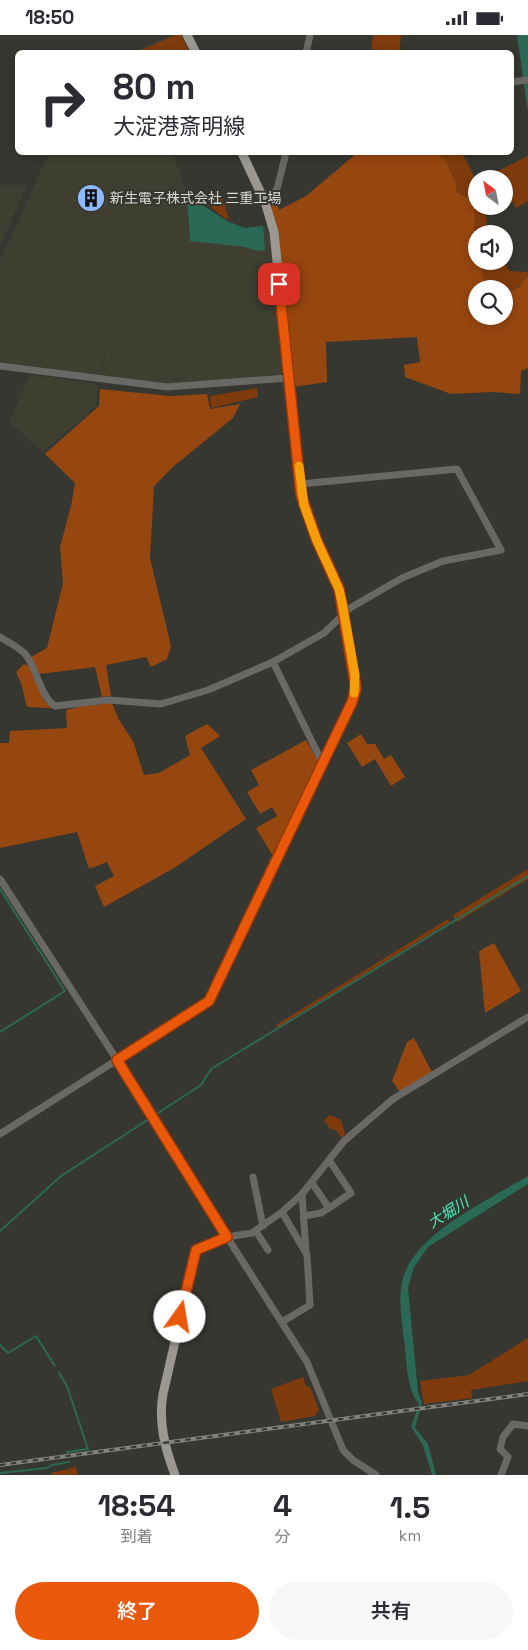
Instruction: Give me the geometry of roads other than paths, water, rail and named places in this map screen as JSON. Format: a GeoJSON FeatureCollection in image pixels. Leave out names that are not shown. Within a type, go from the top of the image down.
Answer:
{"type":"FeatureCollection","features":[{"type":"Feature","properties":{"kind":"main road"},"geometry":{"type":"LineString","coordinates":[[187,35],[194,50]]}},
{"type":"Feature","properties":{"kind":"main road"},"geometry":{"type":"LineString","coordinates":[[175,1475],[162,1431],[163,1394],[196,1250],[227,1237],[117,1060],[209,1001],[352,702],[356,688],[339,589],[317,541],[301,495],[274,232],[265,202],[243,155]]}},
{"type":"Feature","properties":{"kind":"street"},"geometry":{"type":"LineString","coordinates":[[307,50],[310,35]]}},
{"type":"Feature","properties":{"kind":"street"},"geometry":{"type":"LineString","coordinates":[[515,81],[528,80]]}},
{"type":"Feature","properties":{"kind":"street"},"geometry":{"type":"LineString","coordinates":[[265,202],[277,189],[286,155]]}},
{"type":"Feature","properties":{"kind":"street"},"geometry":{"type":"LineString","coordinates":[[0,366],[167,387],[288,378]]}},
{"type":"Feature","properties":{"kind":"street"},"geometry":{"type":"LineString","coordinates":[[0,637],[25,654],[50,701],[55,706],[62,707],[108,700],[162,704],[208,690],[273,662],[324,633],[344,616],[350,608],[402,578],[443,561],[501,550],[457,469],[300,484]]}},
{"type":"Feature","properties":{"kind":"street"},"geometry":{"type":"LineString","coordinates":[[273,662],[322,763]]}},
{"type":"Feature","properties":{"kind":"street"},"geometry":{"type":"LineString","coordinates":[[0,879],[117,1060],[0,1134]]}},
{"type":"Feature","properties":{"kind":"street"},"geometry":{"type":"LineString","coordinates":[[376,1475],[353,1460],[343,1450],[307,1362],[227,1237],[256,1231],[282,1211],[312,1183],[344,1141],[393,1099],[528,1017]]}},
{"type":"Feature","properties":{"kind":"street"},"geometry":{"type":"LineString","coordinates":[[304,1216],[321,1213],[351,1193],[329,1160]]}},
{"type":"Feature","properties":{"kind":"street"},"geometry":{"type":"LineString","coordinates":[[253,1177],[263,1226]]}},
{"type":"Feature","properties":{"kind":"street"},"geometry":{"type":"LineString","coordinates":[[312,1183],[329,1208]]}},
{"type":"Feature","properties":{"kind":"street"},"geometry":{"type":"LineString","coordinates":[[282,1322],[310,1305],[302,1194]]}},
{"type":"Feature","properties":{"kind":"street"},"geometry":{"type":"LineString","coordinates":[[282,1211],[306,1255]]}},
{"type":"Feature","properties":{"kind":"street"},"geometry":{"type":"LineString","coordinates":[[256,1231],[268,1250]]}},
{"type":"Feature","properties":{"kind":"street"},"geometry":{"type":"LineString","coordinates":[[502,1475],[508,1457],[500,1449],[503,1437],[513,1424],[528,1426]]}},
{"type":"Feature","properties":{"kind":"waterway"},"geometry":{"type":"LineString","coordinates":[[158,1113],[201,1085],[211,1069],[528,876]]}},
{"type":"Feature","properties":{"kind":"waterway"},"geometry":{"type":"LineString","coordinates":[[0,889],[65,991],[0,1032]]}},
{"type":"Feature","properties":{"kind":"waterway"},"geometry":{"type":"LineString","coordinates":[[0,1231],[61,1176],[149,1119]]}},
{"type":"Feature","properties":{"kind":"waterway"},"geometry":{"type":"LineString","coordinates":[[0,1345],[8,1353],[36,1336],[55,1366]]}},
{"type":"Feature","properties":{"kind":"waterway"},"geometry":{"type":"LineString","coordinates":[[59,1373],[67,1386],[88,1449],[67,1452]]}},
{"type":"Feature","properties":{"kind":"waterway"},"geometry":{"type":"LineString","coordinates":[[0,1473],[47,1468],[52,1465],[69,1462]]}},
{"type":"Feature","properties":{"kind":"railway"},"geometry":{"type":"LineString","coordinates":[[0,1465],[528,1394]]}},
{"type":"Feature","properties":{"kind":"place","name":"新生電子株式会社 三重工場"},"geometry":{"type":"Point","coordinates":[91,198]}},
{"type":"Feature","properties":{"kind":"water label","name":"大堀川"},"geometry":{"type":"Point","coordinates":[448,1212]}}]}
